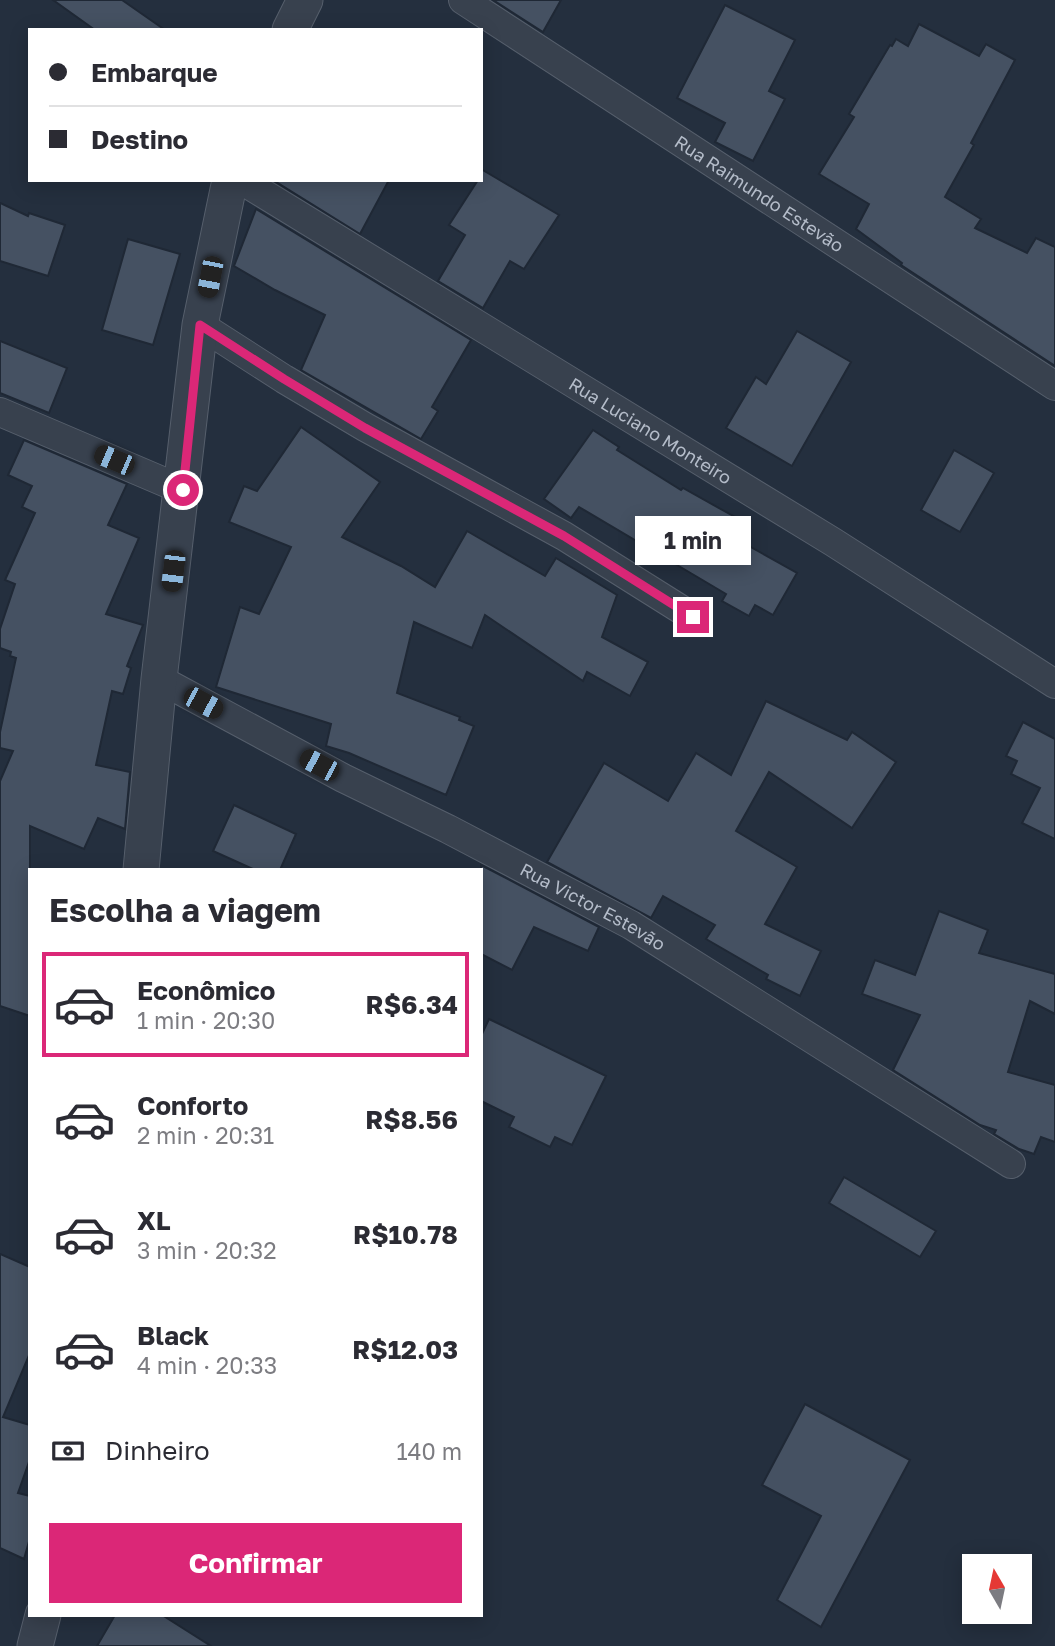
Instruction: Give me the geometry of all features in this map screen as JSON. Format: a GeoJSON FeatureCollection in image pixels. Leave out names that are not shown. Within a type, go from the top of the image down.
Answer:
{"type":"FeatureCollection","features":[{"type":"Feature","properties":{"kind":"street"},"geometry":{"type":"LineString","coordinates":[[291,28],[305,0]]}},
{"type":"Feature","properties":{"kind":"street","name":"Rua Raimundo Estevão"},"geometry":{"type":"LineString","coordinates":[[463,0],[1055,386]]}},
{"type":"Feature","properties":{"kind":"street"},"geometry":{"type":"LineString","coordinates":[[141,868],[159,679],[200,325],[230,182]]}},
{"type":"Feature","properties":{"kind":"street","name":"Rua Luciano Monteiro"},"geometry":{"type":"LineString","coordinates":[[244,182],[799,520],[1055,684]]}},
{"type":"Feature","properties":{"kind":"street"},"geometry":{"type":"LineString","coordinates":[[200,325],[365,428],[564,536],[693,617]]}},
{"type":"Feature","properties":{"kind":"street"},"geometry":{"type":"LineString","coordinates":[[0,412],[183,490]]}},
{"type":"Feature","properties":{"kind":"street","name":"Rua Victor Estevão"},"geometry":{"type":"LineString","coordinates":[[159,679],[343,778],[448,829],[631,925],[1011,1164]]}},
{"type":"Feature","properties":{"kind":"street"},"geometry":{"type":"LineString","coordinates":[[35,1646],[42,1617]]}},
{"type":"Feature","properties":{"kind":"building"},"geometry":{"type":"Polygon","coordinates":[[[53,0],[122,0],[162,28],[92,28],[53,0]]]}},
{"type":"Feature","properties":{"kind":"building"},"geometry":{"type":"Polygon","coordinates":[[[493,0],[561,0],[543,32],[493,0]]]}},
{"type":"Feature","properties":{"kind":"building"},"geometry":{"type":"Polygon","coordinates":[[[725,5],[795,40],[769,91],[785,99],[753,161],[715,142],[725,123],[677,98],[725,5]]]}},
{"type":"Feature","properties":{"kind":"building"},"geometry":{"type":"Polygon","coordinates":[[[919,24],[979,56],[986,44],[1015,60],[971,143],[974,145],[945,197],[981,219],[975,228],[1027,253],[1036,238],[1055,247],[1055,366],[901,265],[902,263],[856,229],[869,204],[819,174],[854,117],[849,114],[890,45],[892,46],[896,39],[908,46],[919,24]]]}},
{"type":"Feature","properties":{"kind":"building"},"geometry":{"type":"Polygon","coordinates":[[[483,170],[559,215],[524,269],[510,261],[483,308],[438,281],[465,235],[449,225],[477,182],[483,182],[483,170]]]}},
{"type":"Feature","properties":{"kind":"building"},"geometry":{"type":"Polygon","coordinates":[[[276,182],[388,182],[360,234],[276,182]]]}},
{"type":"Feature","properties":{"kind":"building"},"geometry":{"type":"Polygon","coordinates":[[[0,203],[28,216],[29,213],[65,225],[48,276],[0,261],[0,203]]]}},
{"type":"Feature","properties":{"kind":"building"},"geometry":{"type":"Polygon","coordinates":[[[256,209],[471,340],[432,407],[438,411],[421,439],[301,370],[325,315],[234,266],[256,209]]]}},
{"type":"Feature","properties":{"kind":"building"},"geometry":{"type":"Polygon","coordinates":[[[128,239],[180,254],[153,345],[102,330],[128,239]]]}},
{"type":"Feature","properties":{"kind":"building"},"geometry":{"type":"Polygon","coordinates":[[[797,331],[851,362],[792,466],[726,428],[756,377],[766,384],[797,331]]]}},
{"type":"Feature","properties":{"kind":"building"},"geometry":{"type":"Polygon","coordinates":[[[0,341],[67,368],[49,413],[0,393],[0,341]]]}},
{"type":"Feature","properties":{"kind":"building"},"geometry":{"type":"Polygon","coordinates":[[[301,427],[380,482],[342,537],[401,566],[435,587],[467,531],[545,576],[556,558],[617,595],[602,637],[648,662],[630,696],[587,672],[583,681],[485,615],[472,648],[414,622],[397,693],[460,717],[459,720],[474,726],[446,795],[349,753],[326,746],[331,724],[216,687],[240,607],[259,614],[291,547],[229,522],[244,486],[257,491],[301,427]]]}},
{"type":"Feature","properties":{"kind":"building"},"geometry":{"type":"Polygon","coordinates":[[[593,430],[619,447],[617,450],[681,490],[683,488],[735,517],[726,533],[797,573],[773,615],[755,605],[749,616],[722,601],[726,594],[579,507],[571,518],[544,499],[593,430]]]}},
{"type":"Feature","properties":{"kind":"building"},"geometry":{"type":"Polygon","coordinates":[[[24,440],[127,484],[108,525],[139,538],[106,614],[143,625],[127,666],[131,668],[123,694],[112,691],[96,765],[130,772],[125,829],[98,818],[84,849],[30,826],[28,1015],[0,1006],[0,781],[13,751],[0,748],[0,732],[16,658],[10,656],[11,652],[0,648],[0,629],[15,584],[5,580],[35,513],[22,507],[32,486],[8,475],[24,440]]]}},
{"type":"Feature","properties":{"kind":"building"},"geometry":{"type":"Polygon","coordinates":[[[954,450],[994,473],[960,532],[921,510],[954,450]]]}},
{"type":"Feature","properties":{"kind":"building"},"geometry":{"type":"Polygon","coordinates":[[[766,701],[847,740],[852,732],[896,762],[852,828],[769,772],[736,831],[797,867],[765,924],[821,951],[800,996],[766,979],[768,975],[706,939],[715,925],[663,896],[651,918],[547,862],[604,763],[668,801],[696,753],[731,775],[766,701]]]}},
{"type":"Feature","properties":{"kind":"building"},"geometry":{"type":"Polygon","coordinates":[[[1023,722],[1055,739],[1055,839],[1022,823],[1040,788],[1011,774],[1017,761],[1006,756],[1023,722]]]}},
{"type":"Feature","properties":{"kind":"building"},"geometry":{"type":"Polygon","coordinates":[[[234,805],[296,834],[281,868],[251,868],[213,851],[234,805]]]}},
{"type":"Feature","properties":{"kind":"building"},"geometry":{"type":"Polygon","coordinates":[[[481,865],[599,927],[588,951],[534,927],[512,970],[483,955],[481,865]]]}},
{"type":"Feature","properties":{"kind":"building"},"geometry":{"type":"Polygon","coordinates":[[[939,911],[988,930],[979,953],[1055,974],[1055,1014],[1030,1001],[1008,1072],[1055,1085],[1055,1142],[1041,1137],[1034,1154],[1019,1149],[994,1134],[996,1130],[980,1125],[893,1070],[920,1015],[862,994],[875,960],[915,975],[939,911]]]}},
{"type":"Feature","properties":{"kind":"building"},"geometry":{"type":"Polygon","coordinates":[[[489,1019],[606,1076],[572,1145],[555,1137],[550,1147],[509,1127],[514,1117],[483,1102],[483,1032],[489,1019]]]}},
{"type":"Feature","properties":{"kind":"building"},"geometry":{"type":"Polygon","coordinates":[[[844,1177],[936,1231],[920,1257],[829,1203],[844,1177]]]}},
{"type":"Feature","properties":{"kind":"building"},"geometry":{"type":"Polygon","coordinates":[[[0,1254],[28,1266],[28,1358],[3,1417],[28,1424],[28,1465],[18,1493],[28,1496],[28,1545],[24,1559],[0,1548],[0,1254]]]}},
{"type":"Feature","properties":{"kind":"building"},"geometry":{"type":"Polygon","coordinates":[[[805,1404],[910,1460],[821,1627],[777,1600],[821,1516],[762,1485],[805,1404]]]}},
{"type":"Feature","properties":{"kind":"building"},"geometry":{"type":"Polygon","coordinates":[[[114,1617],[165,1617],[211,1646],[97,1646],[114,1617]]]}},
{"type":"Feature","properties":{"kind":"route"},"geometry":{"type":"LineString","coordinates":[[183,490],[200,325],[365,428],[564,536],[693,617]]}}]}
